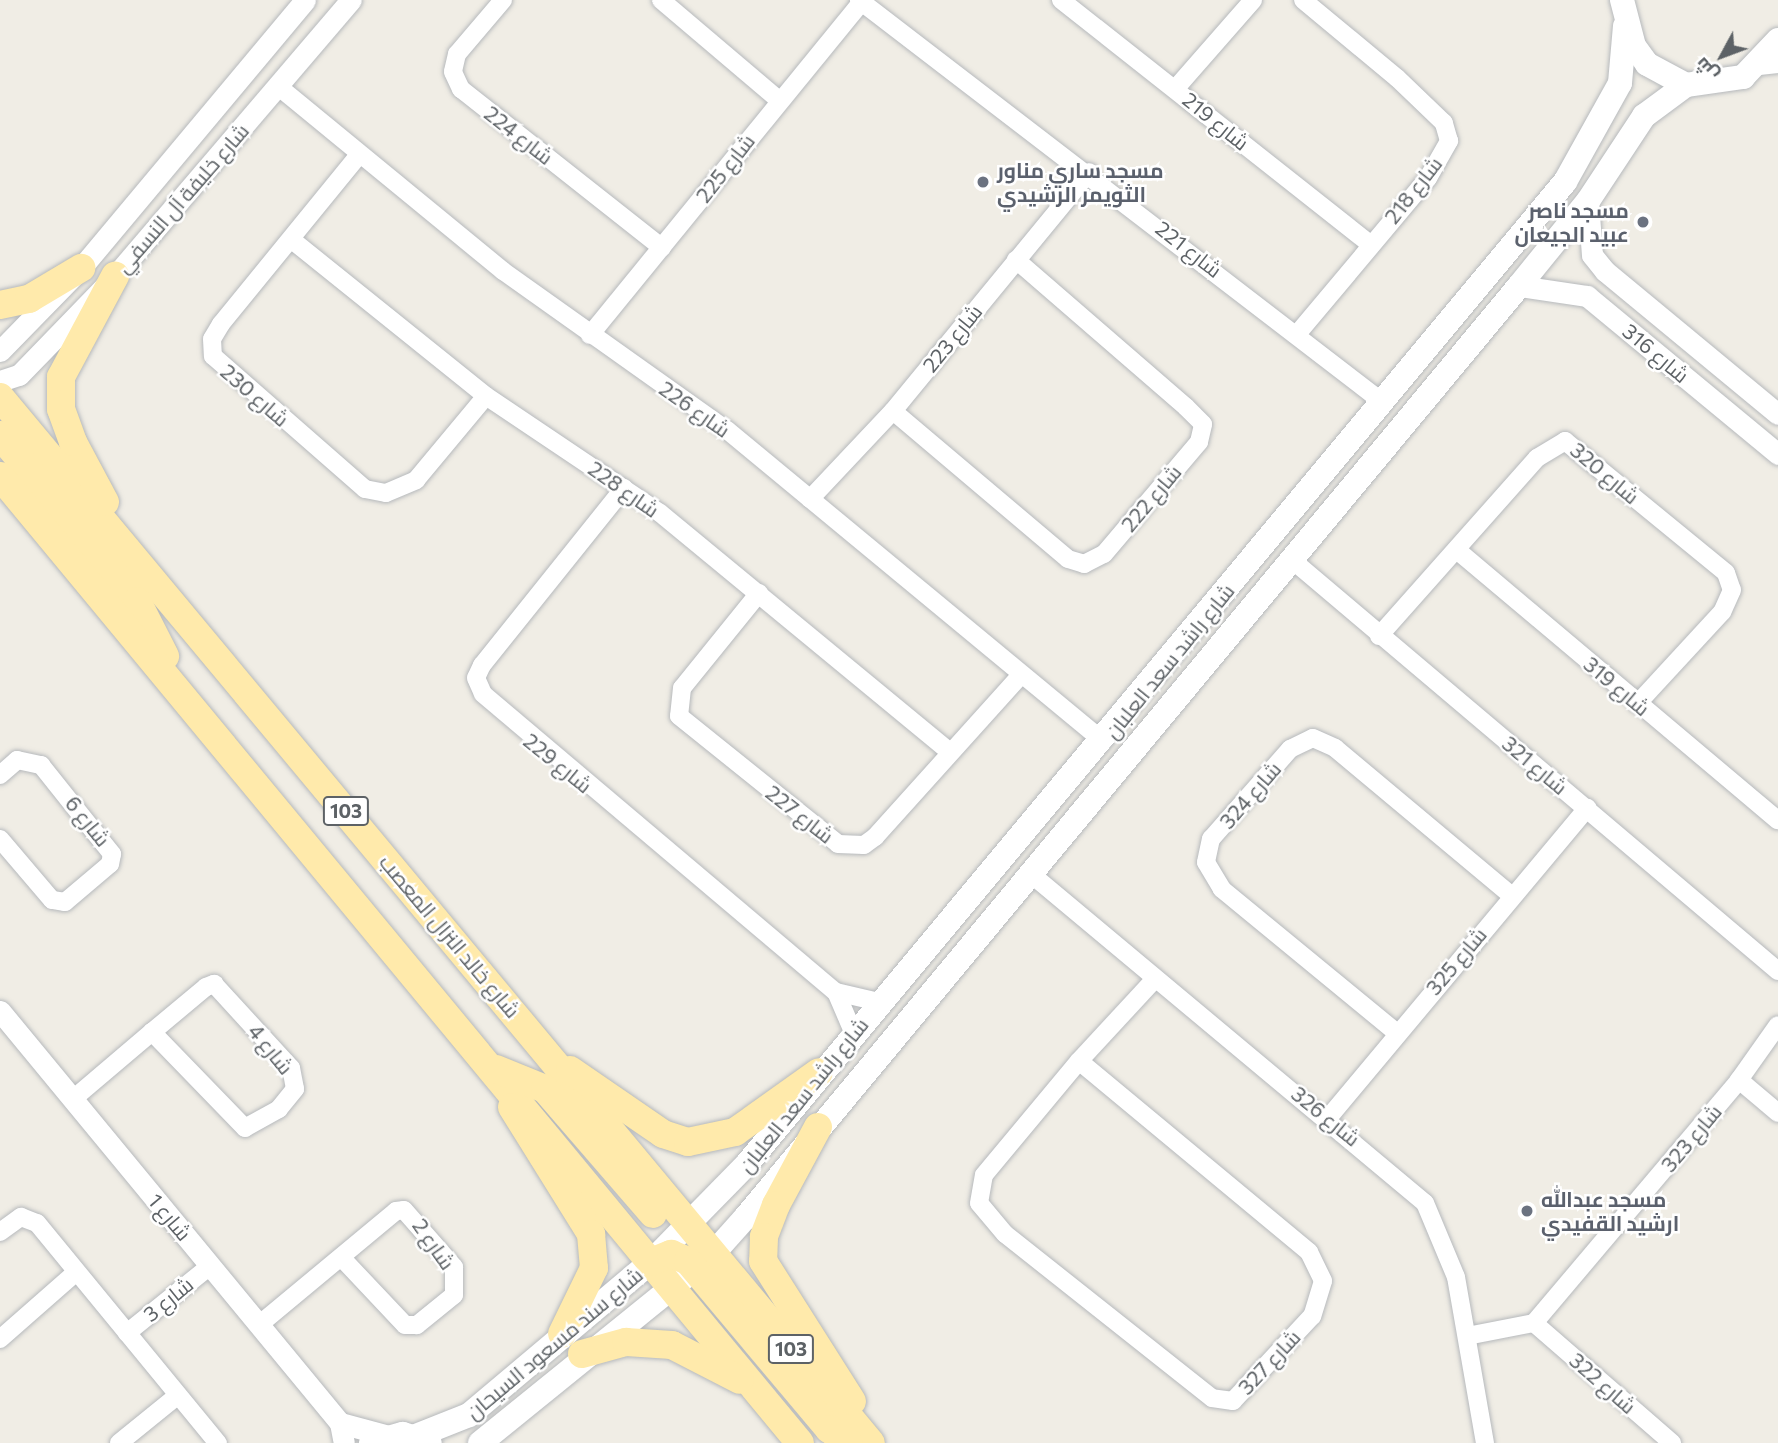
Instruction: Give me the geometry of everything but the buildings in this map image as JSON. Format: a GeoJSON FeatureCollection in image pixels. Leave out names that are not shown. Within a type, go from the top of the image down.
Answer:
{"type":"FeatureCollection","features":[{"type":"Feature","properties":{"kind":"main road"},"geometry":{"type":"LineString","coordinates":[[1622,0],[1625,26],[1647,64],[1686,85],[1725,84],[1768,65],[1778,40]]}},
{"type":"Feature","properties":{"kind":"main road","name":"شارع راشد سعد العلبان"},"geometry":{"type":"LineString","coordinates":[[651,1262],[681,1234],[1103,741],[1571,172],[1620,83],[1625,26]]}},
{"type":"Feature","properties":{"kind":"main road","name":"شارع راشد سعد العلبان"},"geometry":{"type":"LineString","coordinates":[[672,1287],[703,1262],[1031,874],[1588,201],[1644,116],[1686,85]]}},
{"type":"Feature","properties":{"kind":"main road"},"geometry":{"type":"LineString","coordinates":[[0,304],[29,299],[81,268]]}},
{"type":"Feature","properties":{"kind":"main road"},"geometry":{"type":"LineString","coordinates":[[115,276],[72,349],[61,377],[61,409],[135,556]]}},
{"type":"Feature","properties":{"kind":"main road","name":"شارع خالد النزال المعصب"},"geometry":{"type":"LineString","coordinates":[[0,397],[551,1058],[703,1262],[874,1443]]}},
{"type":"Feature","properties":{"kind":"main road"},"geometry":{"type":"LineString","coordinates":[[0,435],[137,601],[181,691]]}},
{"type":"Feature","properties":{"kind":"main road","name":"103"},"geometry":{"type":"LineString","coordinates":[[0,476],[496,1069],[800,1443]]}},
{"type":"Feature","properties":{"kind":"main road"},"geometry":{"type":"LineString","coordinates":[[551,1058],[663,1134],[688,1142],[735,1132],[819,1072]]}},
{"type":"Feature","properties":{"kind":"main road"},"geometry":{"type":"LineString","coordinates":[[496,1069],[545,1089],[681,1234]]}},
{"type":"Feature","properties":{"kind":"main road"},"geometry":{"type":"LineString","coordinates":[[496,1069],[534,1152],[591,1234],[594,1268],[562,1334]]}},
{"type":"Feature","properties":{"kind":"main road"},"geometry":{"type":"LineString","coordinates":[[818,1127],[776,1205],[764,1237],[763,1261],[874,1443]]}},
{"type":"Feature","properties":{"kind":"main road"},"geometry":{"type":"LineString","coordinates":[[651,1262],[681,1255],[703,1262],[830,1429],[849,1443]]}},
{"type":"Feature","properties":{"kind":"main road","name":"شارع سند مسعود السيحان"},"geometry":{"type":"LineString","coordinates":[[423,1440],[469,1415],[562,1334],[651,1262]]}},
{"type":"Feature","properties":{"kind":"main road","name":"شارع سند مسعود السيحان"},"geometry":{"type":"LineString","coordinates":[[480,1443],[582,1354],[672,1287]]}},
{"type":"Feature","properties":{"kind":"main road"},"geometry":{"type":"LineString","coordinates":[[582,1354],[626,1342],[672,1345],[756,1390]]}},
{"type":"Feature","properties":{"kind":"main road"},"geometry":{"type":"LineString","coordinates":[[380,1439],[423,1440]]}},
{"type":"Feature","properties":{"kind":"street","name":"شارع خليفة آل النسفي"},"geometry":{"type":"LineString","coordinates":[[0,351],[81,268],[305,0]]}},
{"type":"Feature","properties":{"kind":"street","name":"شارع خليفة آل النسفي"},"geometry":{"type":"LineString","coordinates":[[0,381],[19,375],[115,276],[351,0]]}},
{"type":"Feature","properties":{"kind":"street","name":"شارع 224"},"geometry":{"type":"LineString","coordinates":[[503,0],[457,54],[453,72],[461,89],[662,248]]}},
{"type":"Feature","properties":{"kind":"street"},"geometry":{"type":"LineString","coordinates":[[661,0],[779,100]]}},
{"type":"Feature","properties":{"kind":"street","name":"شارع 219"},"geometry":{"type":"LineString","coordinates":[[1061,0],[1176,88],[1370,244]]}},
{"type":"Feature","properties":{"kind":"street"},"geometry":{"type":"LineString","coordinates":[[1176,88],[1253,0]]}},
{"type":"Feature","properties":{"kind":"street","name":"شارع 218"},"geometry":{"type":"LineString","coordinates":[[1298,333],[1428,178],[1449,141],[1444,123],[1397,78],[1303,0]]}},
{"type":"Feature","properties":{"kind":"street","name":"شارع 225"},"geometry":{"type":"LineString","coordinates":[[590,335],[861,1]]}},
{"type":"Feature","properties":{"kind":"street","name":"شارع 221"},"geometry":{"type":"LineString","coordinates":[[861,1],[1089,172],[1298,333],[1381,401]]}},
{"type":"Feature","properties":{"kind":"street","name":"شارع 226"},"geometry":{"type":"LineString","coordinates":[[279,87],[358,156],[590,335],[727,430],[1103,741]]}},
{"type":"Feature","properties":{"kind":"street","name":"شارع 230"},"geometry":{"type":"LineString","coordinates":[[358,156],[221,324],[212,340],[213,356],[365,489],[386,494],[416,480],[486,396]]}},
{"type":"Feature","properties":{"kind":"street","name":"شارع 223"},"geometry":{"type":"LineString","coordinates":[[810,499],[892,411],[1089,172]]}},
{"type":"Feature","properties":{"kind":"street","name":"شارع 316"},"geometry":{"type":"LineString","coordinates":[[1588,201],[1592,255],[1605,271],[1778,414]]}},
{"type":"Feature","properties":{"kind":"street","name":"شارع 228"},"geometry":{"type":"LineString","coordinates":[[292,240],[486,396],[624,488],[759,593],[948,750]]}},
{"type":"Feature","properties":{"kind":"street","name":"شارع 222"},"geometry":{"type":"LineString","coordinates":[[892,411],[1068,559],[1084,564],[1104,554],[1199,442],[1203,424],[1186,407],[1016,260]]}},
{"type":"Feature","properties":{"kind":"street"},"geometry":{"type":"LineString","coordinates":[[1519,286],[1587,296],[1593,273],[1605,271]]}},
{"type":"Feature","properties":{"kind":"street","name":"شارع 316"},"geometry":{"type":"LineString","coordinates":[[1587,296],[1778,454]]}},
{"type":"Feature","properties":{"kind":"street","name":"شارع 320"},"geometry":{"type":"LineString","coordinates":[[1379,636],[1458,551],[1537,458],[1565,441],[1726,573],[1732,590],[1723,612],[1637,704]]}},
{"type":"Feature","properties":{"kind":"street","name":"شارع 229"},"geometry":{"type":"LineString","coordinates":[[624,488],[482,664],[476,678],[482,694],[836,992],[880,1002]]}},
{"type":"Feature","properties":{"kind":"street","name":"شارع 319"},"geometry":{"type":"LineString","coordinates":[[1458,551],[1637,704],[1775,811]]}},
{"type":"Feature","properties":{"kind":"street","name":"شارع 321"},"geometry":{"type":"LineString","coordinates":[[1291,559],[1778,971]]}},
{"type":"Feature","properties":{"kind":"street","name":"شارع 227"},"geometry":{"type":"LineString","coordinates":[[759,593],[682,688],[679,716],[689,728],[838,844],[854,847],[875,837],[948,750],[1021,674]]}},
{"type":"Feature","properties":{"kind":"street","name":"شارع 324"},"geometry":{"type":"LineString","coordinates":[[1397,1032],[1222,889],[1206,862],[1211,839],[1290,749],[1313,738],[1335,748],[1511,895]]}},
{"type":"Feature","properties":{"kind":"street","name":"شارع 6"},"geometry":{"type":"LineString","coordinates":[[0,775],[17,760],[41,765],[112,854],[92,881],[65,902],[52,900],[0,839]]}},
{"type":"Feature","properties":{"kind":"street","name":"شارع 325"},"geometry":{"type":"LineString","coordinates":[[1329,1117],[1511,895],[1587,808]]}},
{"type":"Feature","properties":{"kind":"street","name":"شارع 326"},"geometry":{"type":"LineString","coordinates":[[1031,874],[1154,980],[1329,1117],[1425,1203],[1448,1249],[1468,1336],[1485,1443]]}},
{"type":"Feature","properties":{"kind":"street","name":"شارع 327"},"geometry":{"type":"LineString","coordinates":[[1079,1060],[1309,1252],[1323,1281],[1312,1316],[1233,1401],[1212,1398],[1005,1234],[979,1203],[984,1175],[1079,1060],[1154,980]]}},
{"type":"Feature","properties":{"kind":"street","name":"شارع 4"},"geometry":{"type":"LineString","coordinates":[[73,1099],[152,1031],[214,984],[291,1069],[295,1089],[279,1109],[245,1128],[152,1031]]}},
{"type":"Feature","properties":{"kind":"street","name":"شارع 229"},"geometry":{"type":"LineString","coordinates":[[836,992],[853,1034]]}},
{"type":"Feature","properties":{"kind":"street","name":"شارع 1"},"geometry":{"type":"LineString","coordinates":[[0,1011],[260,1324],[342,1433],[380,1439]]}},
{"type":"Feature","properties":{"kind":"street","name":"شارع 323"},"geometry":{"type":"LineString","coordinates":[[1534,1323],[1740,1080],[1778,1025]]}},
{"type":"Feature","properties":{"kind":"street"},"geometry":{"type":"LineString","coordinates":[[1740,1080],[1778,1112]]}},
{"type":"Feature","properties":{"kind":"street","name":"شارع 2"},"geometry":{"type":"LineString","coordinates":[[260,1324],[396,1212],[412,1212],[454,1267],[454,1294],[417,1325],[405,1325],[341,1258]]}},
{"type":"Feature","properties":{"kind":"street","name":"شارع 3"},"geometry":{"type":"LineString","coordinates":[[0,1232],[21,1217],[37,1223],[75,1273],[218,1443]]}},
{"type":"Feature","properties":{"kind":"street","name":"شارع 3"},"geometry":{"type":"LineString","coordinates":[[127,1333],[210,1266]]}},
{"type":"Feature","properties":{"kind":"street"},"geometry":{"type":"LineString","coordinates":[[0,1339],[75,1273]]}},
{"type":"Feature","properties":{"kind":"street"},"geometry":{"type":"LineString","coordinates":[[1468,1336],[1534,1323]]}},
{"type":"Feature","properties":{"kind":"street","name":"شارع 322"},"geometry":{"type":"LineString","coordinates":[[1534,1323],[1672,1443]]}},
{"type":"Feature","properties":{"kind":"street"},"geometry":{"type":"LineString","coordinates":[[119,1443],[177,1396]]}},
{"type":"Feature","properties":{"kind":"place","name":"مسجد ساري مناور الثويمر الرشيدي"},"geometry":{"type":"Point","coordinates":[983,182]}},
{"type":"Feature","properties":{"kind":"place","name":"مسجد ناصر عبيد الجيعان"},"geometry":{"type":"Point","coordinates":[1643,222]}},
{"type":"Feature","properties":{"kind":"place","name":"مسجد عبدالله ارشيد القفيدي"},"geometry":{"type":"Point","coordinates":[1527,1211]}}]}
